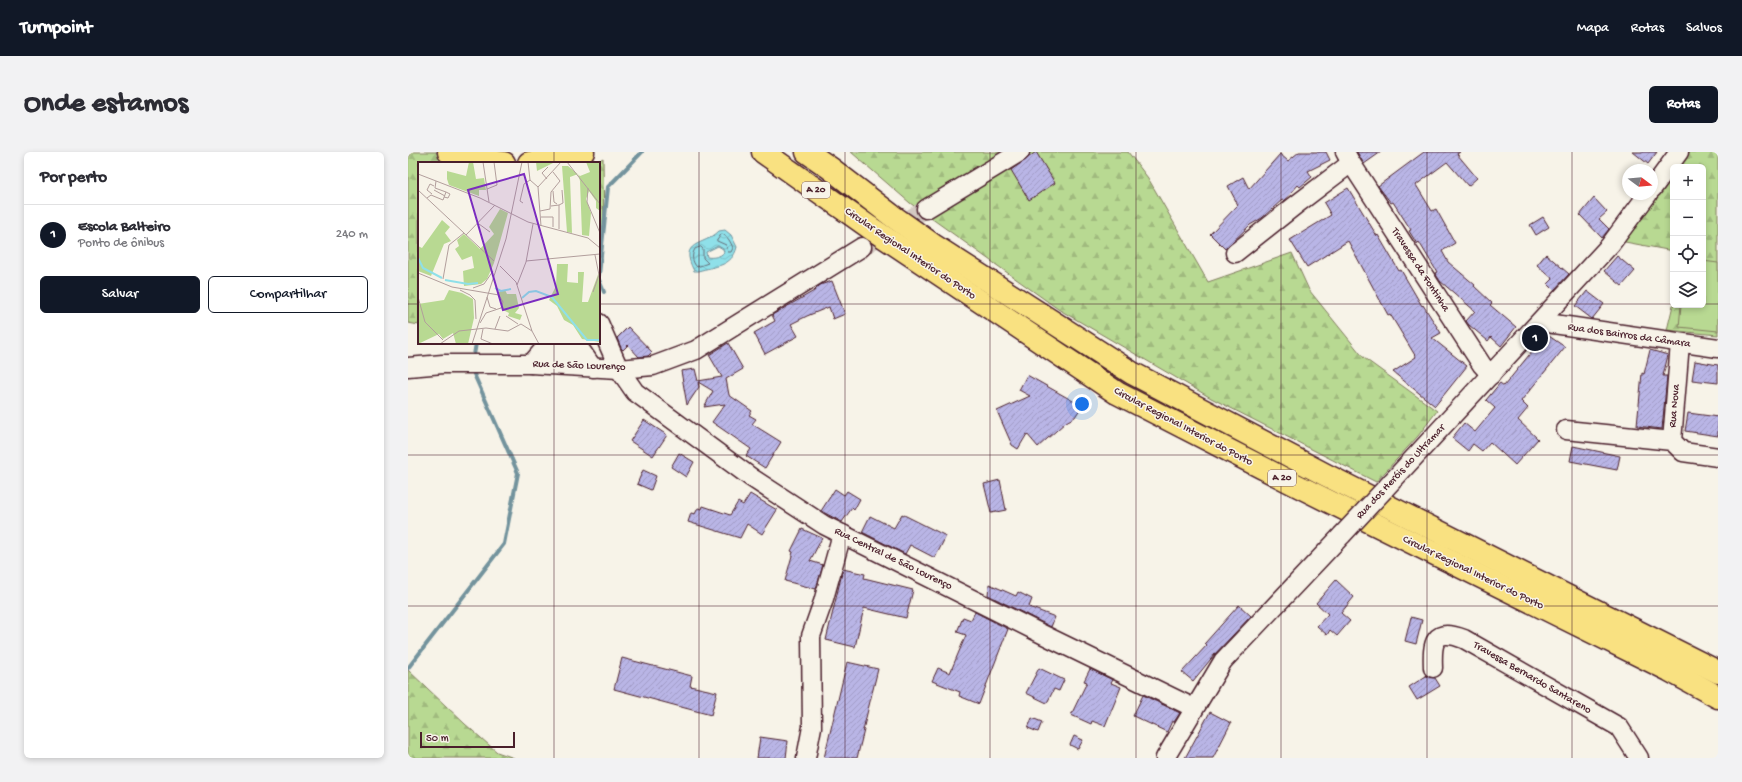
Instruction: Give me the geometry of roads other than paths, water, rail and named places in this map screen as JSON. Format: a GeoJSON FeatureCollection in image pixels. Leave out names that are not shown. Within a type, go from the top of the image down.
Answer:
{"type":"FeatureCollection","features":[{"type":"Feature","properties":{"kind":"highway"},"geometry":{"type":"LineString","coordinates":[[449,152],[461,162]]}},
{"type":"Feature","properties":{"kind":"highway"},"geometry":{"type":"LineString","coordinates":[[475,152],[491,161],[498,162]]}},
{"type":"Feature","properties":{"kind":"highway"},"geometry":{"type":"LineString","coordinates":[[534,162],[545,160],[558,152]]}},
{"type":"Feature","properties":{"kind":"highway"},"geometry":{"type":"LineString","coordinates":[[571,162],[583,152]]}},
{"type":"Feature","properties":{"kind":"highway","name":"Circular Regional Interior do Porto"},"geometry":{"type":"LineString","coordinates":[[763,152],[869,228],[1117,393],[1298,486],[1718,696]]}},
{"type":"Feature","properties":{"kind":"highway","name":"Circular Regional Interior do Porto"},"geometry":{"type":"LineString","coordinates":[[807,152],[824,160],[891,215],[933,245],[1132,373],[1326,475],[1718,672]]}},
{"type":"Feature","properties":{"kind":"street"},"geometry":{"type":"LineString","coordinates":[[926,209],[1020,152]]}},
{"type":"Feature","properties":{"kind":"street"},"geometry":{"type":"LineString","coordinates":[[1658,181],[1679,152]]}},
{"type":"Feature","properties":{"kind":"street","name":"Travessa da Fontinha"},"geometry":{"type":"LineString","coordinates":[[1235,253],[1297,204],[1348,158],[1482,365],[1491,375]]}},
{"type":"Feature","properties":{"kind":"street","name":"Rua dos Heróis do Ultramar"},"geometry":{"type":"LineString","coordinates":[[1165,758],[1223,661],[1540,322],[1610,245],[1644,200]]}},
{"type":"Feature","properties":{"kind":"street","name":"Rua de São Lourenço"},"geometry":{"type":"LineString","coordinates":[[408,367],[443,364],[530,364],[619,369],[653,366],[696,350],[862,246]]}},
{"type":"Feature","properties":{"kind":"street","name":"Rua dos Bairros da Câmara"},"geometry":{"type":"LineString","coordinates":[[1540,322],[1718,348]]}},
{"type":"Feature","properties":{"kind":"street","name":"Rua Central de São Lourenço"},"geometry":{"type":"LineString","coordinates":[[600,325],[619,369],[636,392],[752,478],[824,525],[1194,708]]}},
{"type":"Feature","properties":{"kind":"street","name":"Rua Nova"},"geometry":{"type":"LineString","coordinates":[[1680,343],[1672,442],[1683,452],[1718,457]]}},
{"type":"Feature","properties":{"kind":"street"},"geometry":{"type":"LineString","coordinates":[[1566,430],[1672,442]]}},
{"type":"Feature","properties":{"kind":"street"},"geometry":{"type":"LineString","coordinates":[[806,758],[812,727],[811,636],[823,602],[842,534]]}},
{"type":"Feature","properties":{"kind":"street","name":"Travessa Bernardo Santareno"},"geometry":{"type":"LineString","coordinates":[[1433,668],[1432,646],[1435,640],[1447,635],[1464,639],[1619,727],[1639,758]]}},
{"type":"Feature","properties":{"kind":"water"},"geometry":{"type":"Polygon","coordinates":[[[725,230],[731,235],[737,247],[735,254],[722,265],[694,271],[689,254],[691,249],[694,245],[713,236],[719,231],[725,230]],[[718,246],[706,252],[707,257],[721,255],[724,252],[723,249],[718,246]]]}},
{"type":"Feature","properties":{"kind":"waterway"},"geometry":{"type":"LineString","coordinates":[[600,265],[608,187],[642,152]]}},
{"type":"Feature","properties":{"kind":"waterway"},"geometry":{"type":"LineString","coordinates":[[600,282],[604,292]]}},
{"type":"Feature","properties":{"kind":"waterway"},"geometry":{"type":"LineString","coordinates":[[474,355],[476,344]]}},
{"type":"Feature","properties":{"kind":"waterway"},"geometry":{"type":"LineString","coordinates":[[408,668],[504,544],[518,473],[473,372]]}},
{"type":"Feature","properties":{"kind":"tunnel"},"geometry":{"type":"LineString","coordinates":[[862,247],[926,209]]}},
{"type":"Feature","properties":{"kind":"place","name":"Escola Balteiro"},"geometry":{"type":"Point","coordinates":[1535,338]}}]}
